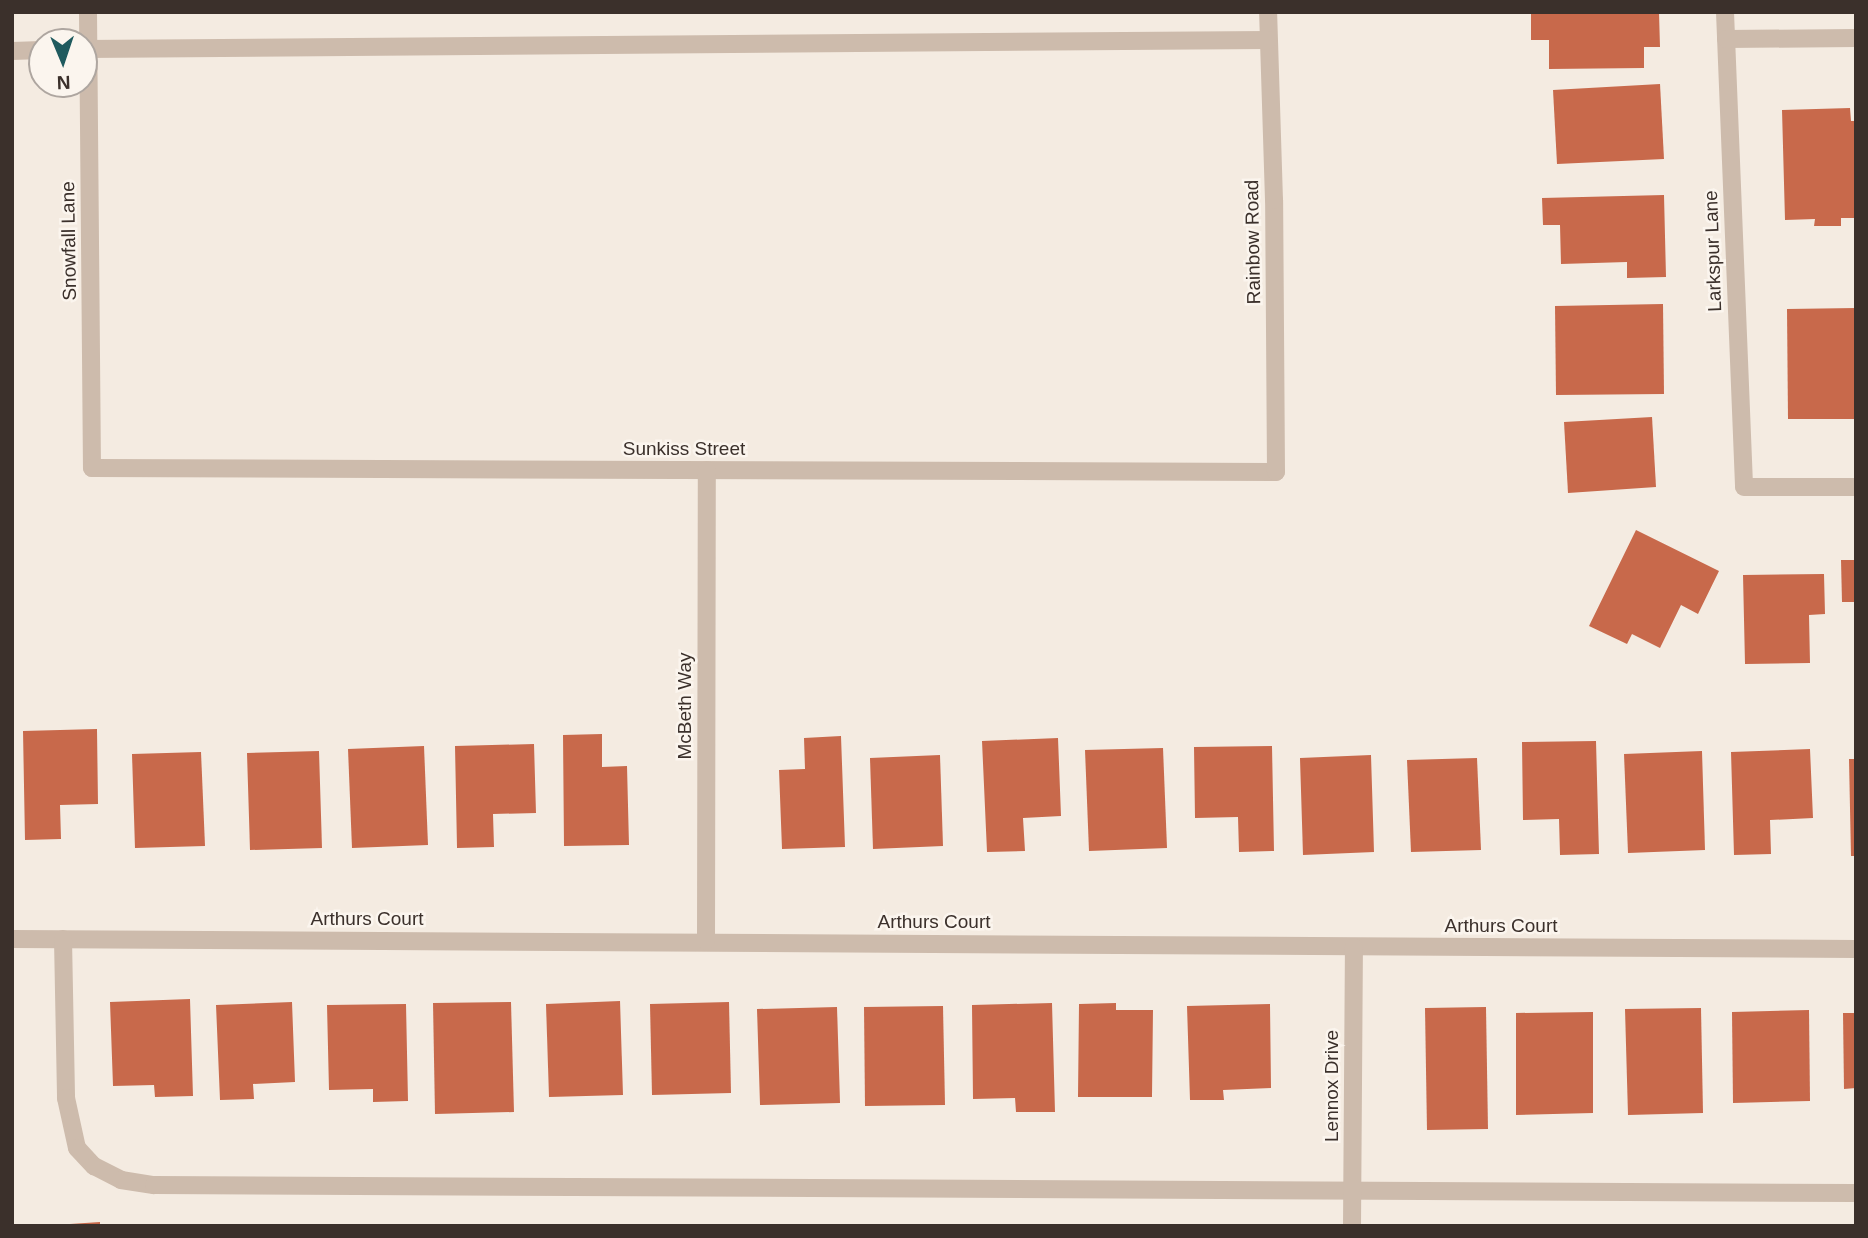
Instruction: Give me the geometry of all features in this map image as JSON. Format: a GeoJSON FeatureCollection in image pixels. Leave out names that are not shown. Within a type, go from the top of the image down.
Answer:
{"type":"FeatureCollection","features":[{"type":"Feature","properties":{"kind":"street","name":"Rainbow Road"},"geometry":{"type":"LineString","coordinates":[[1268,12],[1274,200],[1276,472]]}},
{"type":"Feature","properties":{"kind":"street","name":"Larkspur Lane"},"geometry":{"type":"LineString","coordinates":[[1725,12],[1744,487],[1856,487]]}},
{"type":"Feature","properties":{"kind":"street"},"geometry":{"type":"LineString","coordinates":[[1726,39],[1856,38]]}},
{"type":"Feature","properties":{"kind":"street"},"geometry":{"type":"LineString","coordinates":[[98,49],[1268,40]]}},
{"type":"Feature","properties":{"kind":"street","name":"Snowfall Lane"},"geometry":{"type":"LineString","coordinates":[[87,98],[92,468]]}},
{"type":"Feature","properties":{"kind":"street","name":"Sunkiss Street"},"geometry":{"type":"LineString","coordinates":[[92,468],[1276,472]]}},
{"type":"Feature","properties":{"kind":"street","name":"McBeth Way"},"geometry":{"type":"LineString","coordinates":[[706,942],[707,470]]}},
{"type":"Feature","properties":{"kind":"street","name":"Arthurs Court"},"geometry":{"type":"LineString","coordinates":[[12,939],[1856,949]]}},
{"type":"Feature","properties":{"kind":"street"},"geometry":{"type":"LineString","coordinates":[[63,939],[70,1125],[77,1148],[94,1166],[121,1180],[168,1185],[1856,1193]]}},
{"type":"Feature","properties":{"kind":"street","name":"Lennox Drive"},"geometry":{"type":"LineString","coordinates":[[1352,1226],[1354,947]]}},
{"type":"Feature","properties":{"kind":"building"},"geometry":{"type":"Polygon","coordinates":[[[1531,12],[1659,12],[1660,47],[1644,47],[1644,68],[1549,69],[1549,40],[1531,40],[1531,12]]]}},
{"type":"Feature","properties":{"kind":"building"},"geometry":{"type":"Polygon","coordinates":[[[1660,84],[1664,159],[1557,164],[1553,90],[1660,84]]]}},
{"type":"Feature","properties":{"kind":"building"},"geometry":{"type":"Polygon","coordinates":[[[1850,108],[1851,121],[1856,121],[1856,218],[1841,218],[1841,226],[1814,226],[1815,219],[1785,220],[1782,110],[1850,108]]]}},
{"type":"Feature","properties":{"kind":"building"},"geometry":{"type":"Polygon","coordinates":[[[1664,195],[1666,277],[1627,278],[1627,262],[1561,264],[1560,225],[1543,225],[1542,198],[1664,195]]]}},
{"type":"Feature","properties":{"kind":"building"},"geometry":{"type":"Polygon","coordinates":[[[1663,304],[1664,394],[1556,395],[1555,306],[1663,304]]]}},
{"type":"Feature","properties":{"kind":"building"},"geometry":{"type":"Polygon","coordinates":[[[1856,308],[1856,419],[1788,419],[1787,309],[1856,308]]]}},
{"type":"Feature","properties":{"kind":"building"},"geometry":{"type":"Polygon","coordinates":[[[1652,417],[1656,487],[1568,493],[1564,422],[1652,417]]]}},
{"type":"Feature","properties":{"kind":"building"},"geometry":{"type":"Polygon","coordinates":[[[1636,530],[1719,571],[1698,614],[1681,605],[1660,648],[1632,634],[1627,644],[1589,626],[1636,530]]]}},
{"type":"Feature","properties":{"kind":"building"},"geometry":{"type":"Polygon","coordinates":[[[1841,560],[1856,560],[1856,602],[1842,602],[1841,560]]]}},
{"type":"Feature","properties":{"kind":"building"},"geometry":{"type":"Polygon","coordinates":[[[1824,574],[1825,614],[1809,615],[1810,663],[1745,664],[1743,575],[1824,574]]]}},
{"type":"Feature","properties":{"kind":"building"},"geometry":{"type":"Polygon","coordinates":[[[97,729],[98,804],[60,805],[61,839],[25,840],[23,731],[97,729]]]}},
{"type":"Feature","properties":{"kind":"building"},"geometry":{"type":"Polygon","coordinates":[[[602,734],[602,767],[627,766],[629,845],[564,846],[563,735],[602,734]]]}},
{"type":"Feature","properties":{"kind":"building"},"geometry":{"type":"Polygon","coordinates":[[[841,736],[845,847],[782,849],[779,770],[805,769],[804,738],[841,736]]]}},
{"type":"Feature","properties":{"kind":"building"},"geometry":{"type":"Polygon","coordinates":[[[1058,738],[1061,816],[1023,818],[1025,851],[987,852],[982,741],[1058,738]]]}},
{"type":"Feature","properties":{"kind":"building"},"geometry":{"type":"Polygon","coordinates":[[[1596,741],[1599,854],[1560,855],[1559,819],[1523,820],[1522,742],[1596,741]]]}},
{"type":"Feature","properties":{"kind":"building"},"geometry":{"type":"Polygon","coordinates":[[[534,744],[536,813],[493,814],[494,847],[457,848],[455,746],[534,744]]]}},
{"type":"Feature","properties":{"kind":"building"},"geometry":{"type":"Polygon","coordinates":[[[424,746],[428,845],[352,848],[348,749],[424,746]]]}},
{"type":"Feature","properties":{"kind":"building"},"geometry":{"type":"Polygon","coordinates":[[[1272,746],[1274,851],[1239,852],[1238,817],[1195,818],[1194,747],[1272,746]]]}},
{"type":"Feature","properties":{"kind":"building"},"geometry":{"type":"Polygon","coordinates":[[[1163,748],[1167,848],[1089,851],[1085,750],[1163,748]]]}},
{"type":"Feature","properties":{"kind":"building"},"geometry":{"type":"Polygon","coordinates":[[[1810,749],[1813,818],[1770,820],[1771,854],[1734,855],[1731,752],[1810,749]]]}},
{"type":"Feature","properties":{"kind":"building"},"geometry":{"type":"Polygon","coordinates":[[[319,751],[322,848],[250,850],[247,753],[319,751]]]}},
{"type":"Feature","properties":{"kind":"building"},"geometry":{"type":"Polygon","coordinates":[[[1702,751],[1705,850],[1628,853],[1624,754],[1702,751]]]}},
{"type":"Feature","properties":{"kind":"building"},"geometry":{"type":"Polygon","coordinates":[[[201,752],[205,846],[135,848],[132,754],[201,752]]]}},
{"type":"Feature","properties":{"kind":"building"},"geometry":{"type":"Polygon","coordinates":[[[940,755],[943,846],[873,849],[870,758],[940,755]]]}},
{"type":"Feature","properties":{"kind":"building"},"geometry":{"type":"Polygon","coordinates":[[[1371,755],[1374,852],[1303,855],[1300,758],[1371,755]]]}},
{"type":"Feature","properties":{"kind":"building"},"geometry":{"type":"Polygon","coordinates":[[[1477,758],[1481,850],[1411,852],[1407,760],[1477,758]]]}},
{"type":"Feature","properties":{"kind":"building"},"geometry":{"type":"Polygon","coordinates":[[[1849,759],[1856,759],[1856,856],[1851,856],[1849,759]]]}},
{"type":"Feature","properties":{"kind":"building"},"geometry":{"type":"Polygon","coordinates":[[[190,999],[193,1096],[155,1097],[154,1085],[113,1086],[110,1002],[190,999]]]}},
{"type":"Feature","properties":{"kind":"building"},"geometry":{"type":"Polygon","coordinates":[[[620,1001],[623,1095],[549,1097],[546,1004],[620,1001]]]}},
{"type":"Feature","properties":{"kind":"building"},"geometry":{"type":"Polygon","coordinates":[[[292,1002],[295,1082],[253,1084],[254,1099],[220,1100],[216,1005],[292,1002]]]}},
{"type":"Feature","properties":{"kind":"building"},"geometry":{"type":"Polygon","coordinates":[[[511,1002],[514,1112],[435,1114],[433,1003],[511,1002]]]}},
{"type":"Feature","properties":{"kind":"building"},"geometry":{"type":"Polygon","coordinates":[[[729,1002],[731,1093],[652,1095],[650,1004],[729,1002]]]}},
{"type":"Feature","properties":{"kind":"building"},"geometry":{"type":"Polygon","coordinates":[[[1052,1003],[1055,1112],[1016,1112],[1015,1098],[973,1099],[972,1005],[1052,1003]]]}},
{"type":"Feature","properties":{"kind":"building"},"geometry":{"type":"Polygon","coordinates":[[[1116,1003],[1116,1010],[1153,1010],[1152,1097],[1078,1097],[1079,1004],[1116,1003]]]}},
{"type":"Feature","properties":{"kind":"building"},"geometry":{"type":"Polygon","coordinates":[[[406,1004],[408,1101],[373,1102],[373,1089],[329,1090],[327,1005],[406,1004]]]}},
{"type":"Feature","properties":{"kind":"building"},"geometry":{"type":"Polygon","coordinates":[[[1270,1004],[1271,1088],[1223,1090],[1224,1100],[1190,1100],[1187,1006],[1270,1004]]]}},
{"type":"Feature","properties":{"kind":"building"},"geometry":{"type":"Polygon","coordinates":[[[943,1006],[945,1105],[865,1106],[864,1007],[943,1006]]]}},
{"type":"Feature","properties":{"kind":"building"},"geometry":{"type":"Polygon","coordinates":[[[837,1007],[840,1103],[760,1105],[757,1009],[837,1007]]]}},
{"type":"Feature","properties":{"kind":"building"},"geometry":{"type":"Polygon","coordinates":[[[1486,1007],[1488,1129],[1427,1130],[1425,1008],[1486,1007]]]}},
{"type":"Feature","properties":{"kind":"building"},"geometry":{"type":"Polygon","coordinates":[[[1701,1008],[1703,1113],[1628,1115],[1625,1009],[1701,1008]]]}},
{"type":"Feature","properties":{"kind":"building"},"geometry":{"type":"Polygon","coordinates":[[[1809,1010],[1810,1101],[1733,1103],[1732,1012],[1809,1010]]]}},
{"type":"Feature","properties":{"kind":"building"},"geometry":{"type":"Polygon","coordinates":[[[1593,1012],[1593,1113],[1516,1115],[1516,1013],[1593,1012]]]}},
{"type":"Feature","properties":{"kind":"building"},"geometry":{"type":"Polygon","coordinates":[[[1843,1013],[1856,1013],[1856,1088],[1844,1089],[1843,1013]]]}},
{"type":"Feature","properties":{"kind":"building"},"geometry":{"type":"Polygon","coordinates":[[[100,1222],[100,1226],[70,1226],[70,1224],[100,1222]]]}}]}
